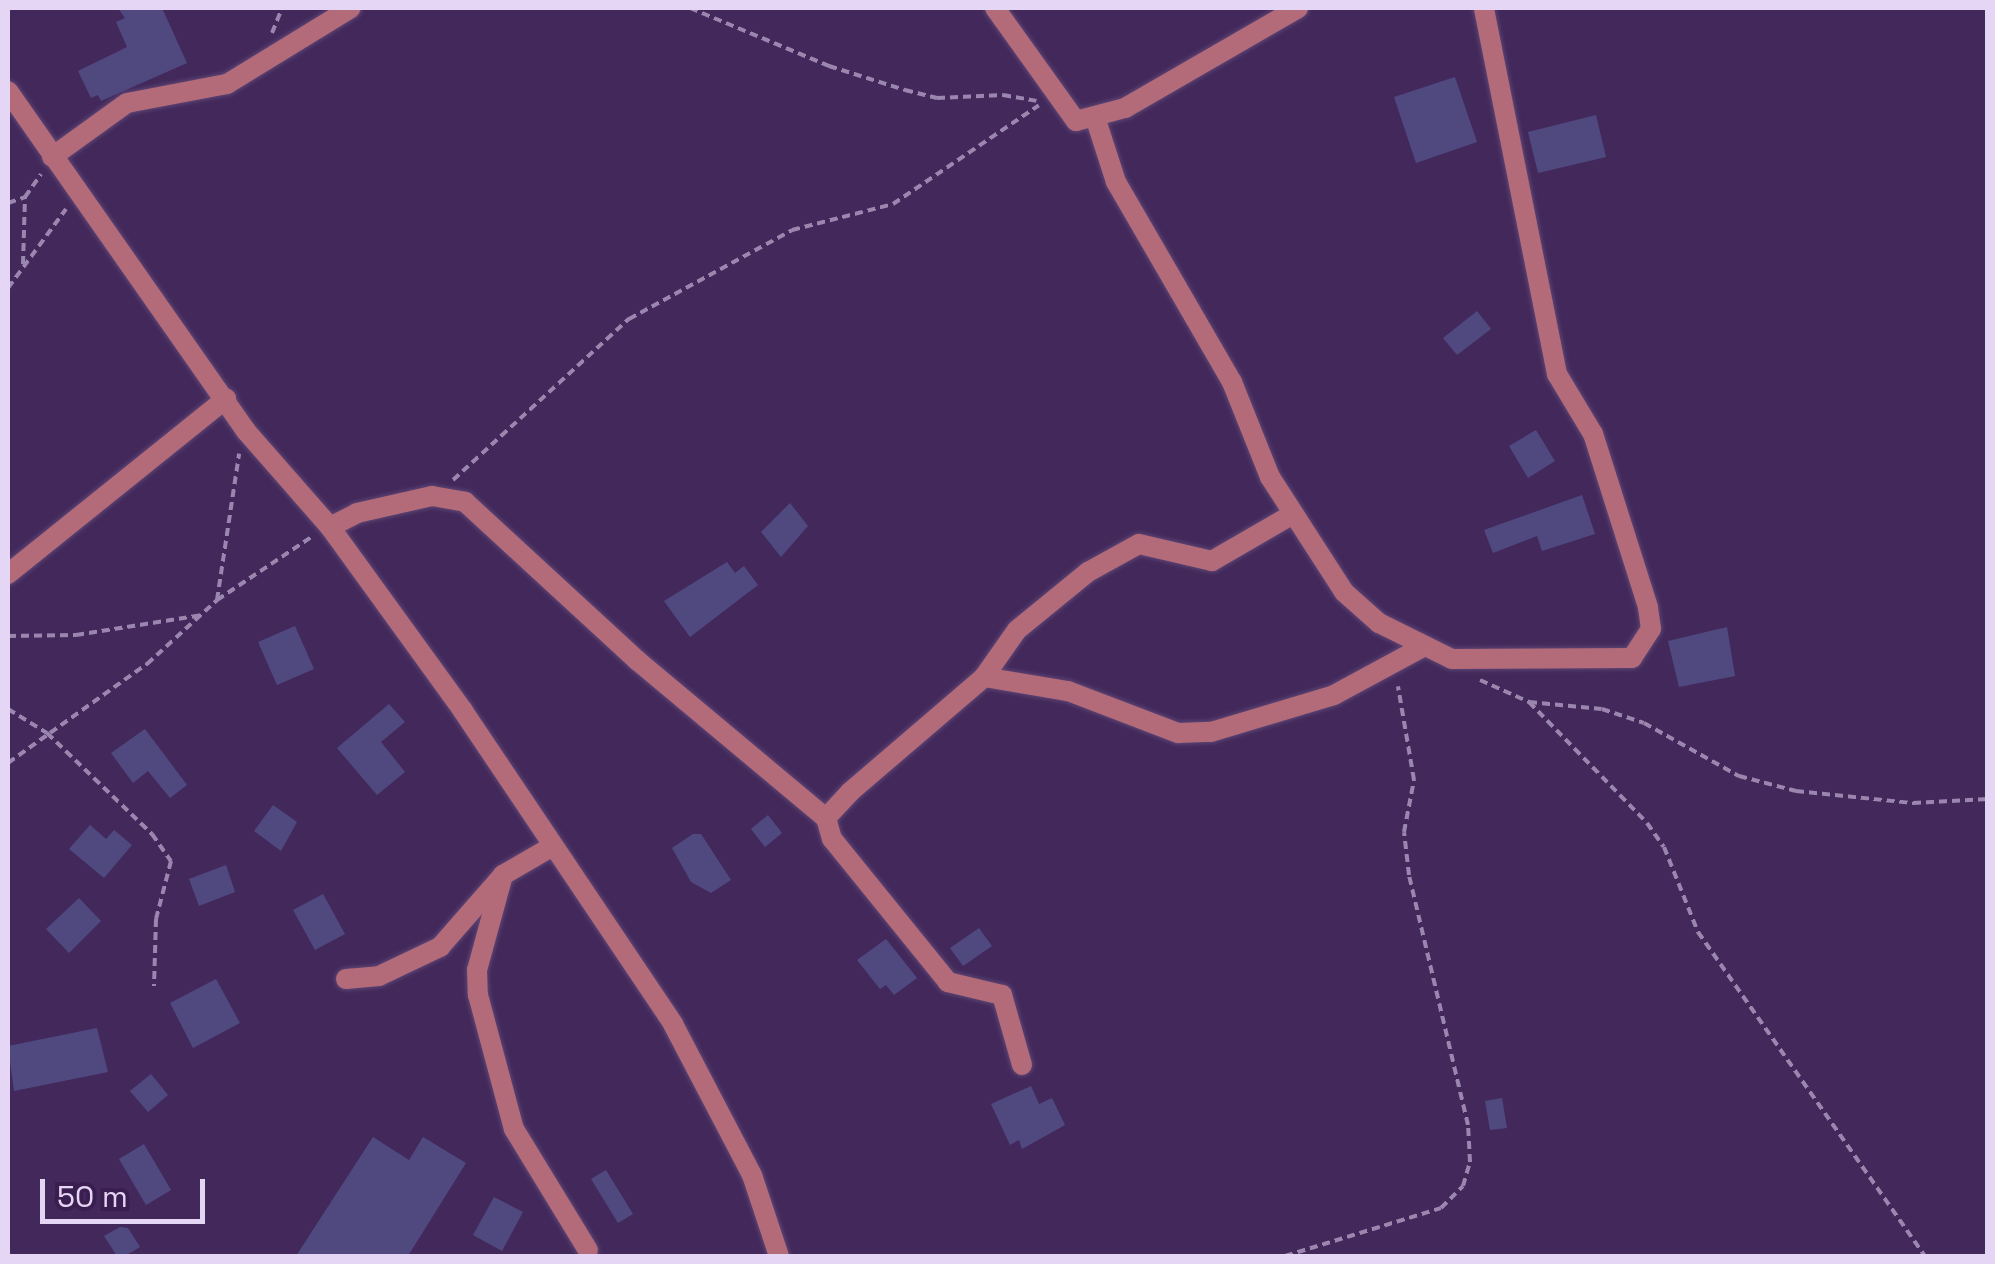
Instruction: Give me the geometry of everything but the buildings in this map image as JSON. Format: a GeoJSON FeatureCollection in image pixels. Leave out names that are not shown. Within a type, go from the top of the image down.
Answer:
{"type":"FeatureCollection","features":[{"type":"Feature","properties":{"kind":"street"},"geometry":{"type":"LineString","coordinates":[[52,158],[127,103],[228,84],[352,8]]}},
{"type":"Feature","properties":{"kind":"street"},"geometry":{"type":"LineString","coordinates":[[995,8],[1066,114],[1076,121],[1096,120],[1298,8]]}},
{"type":"Feature","properties":{"kind":"street"},"geometry":{"type":"LineString","coordinates":[[1096,120],[1116,182],[1232,382],[1270,477],[1344,592],[1422,648],[1452,659],[1632,658],[1652,629],[1593,434],[1557,374],[1484,8]]}},
{"type":"Feature","properties":{"kind":"street"},"geometry":{"type":"LineString","coordinates":[[8,91],[246,430],[330,527],[673,1024],[752,1174],[779,1256]]}},
{"type":"Feature","properties":{"kind":"street"},"geometry":{"type":"LineString","coordinates":[[8,574],[226,400]]}},
{"type":"Feature","properties":{"kind":"street"},"geometry":{"type":"LineString","coordinates":[[330,527],[358,512],[432,496],[465,502],[488,518],[638,661],[826,818],[832,839],[948,982],[1002,996],[1022,1066]]}},
{"type":"Feature","properties":{"kind":"street"},"geometry":{"type":"LineString","coordinates":[[826,818],[984,677],[1017,630],[1088,572],[1139,544],[1212,561],[1293,514]]}},
{"type":"Feature","properties":{"kind":"street"},"geometry":{"type":"LineString","coordinates":[[984,677],[1068,692],[1178,734],[1275,714],[1392,666],[1422,648]]}},
{"type":"Feature","properties":{"kind":"street"},"geometry":{"type":"LineString","coordinates":[[346,979],[378,976],[440,947],[503,875],[553,846]]}},
{"type":"Feature","properties":{"kind":"street"},"geometry":{"type":"LineString","coordinates":[[503,875],[478,970],[478,995],[514,1129],[588,1250]]}},
{"type":"Feature","properties":{"kind":"path"},"geometry":{"type":"LineString","coordinates":[[432,496],[493,450],[629,319],[792,230],[893,204],[1043,103],[1002,95],[937,98],[905,90],[829,66],[690,8]]}},
{"type":"Feature","properties":{"kind":"path"},"geometry":{"type":"LineString","coordinates":[[8,203],[24,197],[52,158]]}},
{"type":"Feature","properties":{"kind":"path"},"geometry":{"type":"LineString","coordinates":[[8,288],[22,264],[79,194]]}},
{"type":"Feature","properties":{"kind":"path"},"geometry":{"type":"LineString","coordinates":[[22,264],[24,197]]}},
{"type":"Feature","properties":{"kind":"path"},"geometry":{"type":"LineString","coordinates":[[217,600],[246,430]]}},
{"type":"Feature","properties":{"kind":"path"},"geometry":{"type":"LineString","coordinates":[[8,763],[147,664],[217,600],[330,527]]}},
{"type":"Feature","properties":{"kind":"path"},"geometry":{"type":"LineString","coordinates":[[8,636],[76,635],[202,614]]}},
{"type":"Feature","properties":{"kind":"path"},"geometry":{"type":"LineString","coordinates":[[1452,659],[1491,689],[1529,702],[1630,718],[1739,776],[1796,791],[1913,803],[1988,799]]}},
{"type":"Feature","properties":{"kind":"path"},"geometry":{"type":"LineString","coordinates":[[1286,1256],[1440,1208],[1463,1186],[1470,1162],[1468,1125],[1410,875],[1404,832],[1414,780],[1392,666]]}},
{"type":"Feature","properties":{"kind":"path"},"geometry":{"type":"LineString","coordinates":[[1529,702],[1647,824],[1664,847],[1698,932],[1925,1256]]}},
{"type":"Feature","properties":{"kind":"path"},"geometry":{"type":"LineString","coordinates":[[8,709],[47,734],[152,834],[171,861],[156,919],[154,986]]}}]}
